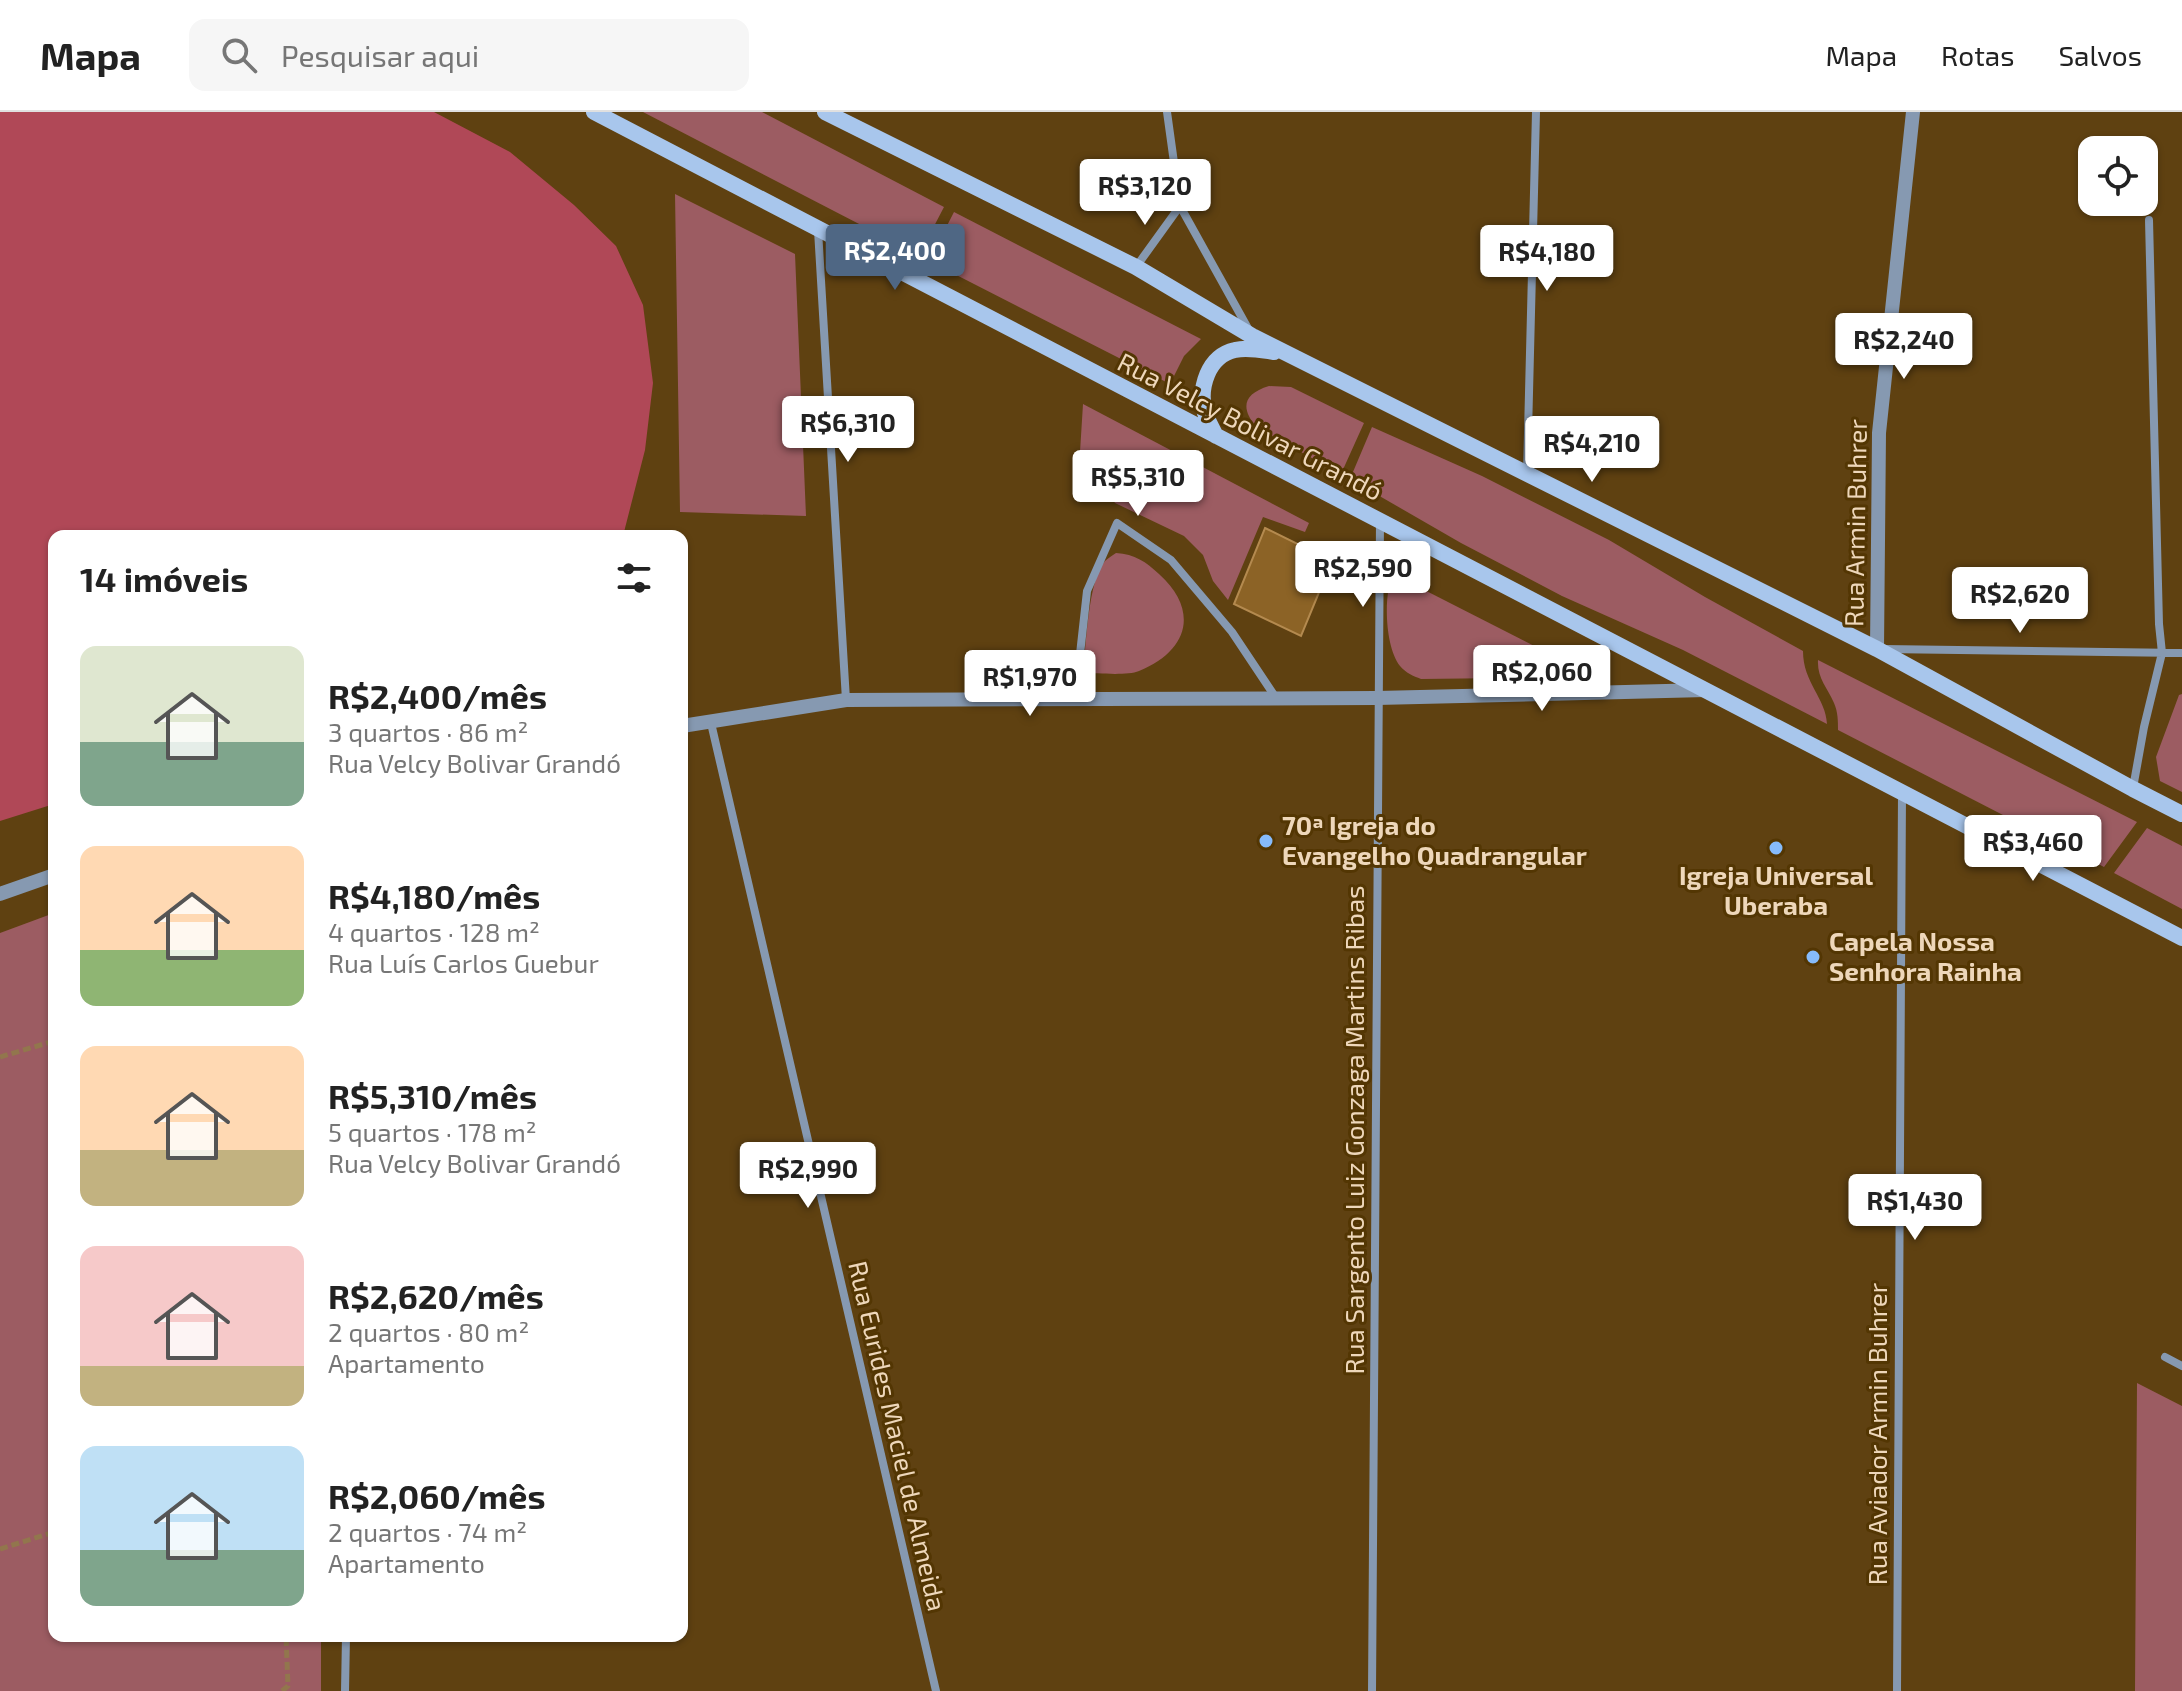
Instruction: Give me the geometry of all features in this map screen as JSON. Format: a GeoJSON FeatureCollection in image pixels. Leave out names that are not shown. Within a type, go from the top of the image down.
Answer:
{"type":"FeatureCollection","features":[{"type":"Feature","properties":{"kind":"main road","name":"Rua Velcy Bolivar Grandó"},"geometry":{"type":"LineString","coordinates":[[594,112],[2182,938]]}},
{"type":"Feature","properties":{"kind":"main road"},"geometry":{"type":"LineString","coordinates":[[825,112],[1136,267],[1252,336],[1877,649],[2182,814]]}},
{"type":"Feature","properties":{"kind":"main road"},"geometry":{"type":"LineString","coordinates":[[1216,436],[1204,411],[1203,392],[1207,372],[1218,359],[1234,350],[1289,354]]}},
{"type":"Feature","properties":{"kind":"street"},"geometry":{"type":"LineString","coordinates":[[1167,112],[1180,206],[1252,336]]}},
{"type":"Feature","properties":{"kind":"street"},"geometry":{"type":"LineString","coordinates":[[1527,473],[1536,112]]}},
{"type":"Feature","properties":{"kind":"street","name":"Rua Armin Buhrer"},"geometry":{"type":"LineString","coordinates":[[1877,649],[1879,433],[1913,112]]}},
{"type":"Feature","properties":{"kind":"street"},"geometry":{"type":"LineString","coordinates":[[1136,267],[1180,206]]}},
{"type":"Feature","properties":{"kind":"street"},"geometry":{"type":"LineString","coordinates":[[2133,789],[2162,653],[2149,220]]}},
{"type":"Feature","properties":{"kind":"street"},"geometry":{"type":"LineString","coordinates":[[818,230],[846,700]]}},
{"type":"Feature","properties":{"kind":"street","name":"Rua Sargento Luiz Gonzaga Martins Ribas"},"geometry":{"type":"LineString","coordinates":[[1372,1691],[1380,521]]}},
{"type":"Feature","properties":{"kind":"street"},"geometry":{"type":"LineString","coordinates":[[1075,699],[1087,591],[1117,523],[1171,560],[1232,632],[1276,698]]}},
{"type":"Feature","properties":{"kind":"street"},"geometry":{"type":"LineString","coordinates":[[1877,649],[2182,653]]}},
{"type":"Feature","properties":{"kind":"street"},"geometry":{"type":"LineString","coordinates":[[688,725],[846,700],[1377,698],[1706,690]]}},
{"type":"Feature","properties":{"kind":"street","name":"Rua Eurides Maciel de Almeida"},"geometry":{"type":"LineString","coordinates":[[711,723],[936,1691]]}},
{"type":"Feature","properties":{"kind":"street","name":"Rua Aviador Armin Buhrer"},"geometry":{"type":"LineString","coordinates":[[1897,1691],[1902,793]]}},
{"type":"Feature","properties":{"kind":"street"},"geometry":{"type":"LineString","coordinates":[[0,894],[48,877]]}},
{"type":"Feature","properties":{"kind":"street"},"geometry":{"type":"LineString","coordinates":[[2165,1357],[2182,1366]]}},
{"type":"Feature","properties":{"kind":"street"},"geometry":{"type":"LineString","coordinates":[[345,1691],[346,1642]]}},
{"type":"Feature","properties":{"kind":"path"},"geometry":{"type":"LineString","coordinates":[[0,1057],[48,1043]]}},
{"type":"Feature","properties":{"kind":"path"},"geometry":{"type":"LineString","coordinates":[[0,1549],[48,1534]]}},
{"type":"Feature","properties":{"kind":"path"},"geometry":{"type":"LineString","coordinates":[[282,1691],[288,1686],[286,1642]]}},
{"type":"Feature","properties":{"kind":"shaded area"},"geometry":{"type":"Polygon","coordinates":[[[0,112],[434,112],[510,152],[574,205],[616,246],[643,305],[653,383],[645,450],[625,530],[48,530],[48,806],[0,821],[0,112]]]}},
{"type":"Feature","properties":{"kind":"shaded area"},"geometry":{"type":"Polygon","coordinates":[[[643,112],[762,112],[944,207],[919,255],[643,112]]]}},
{"type":"Feature","properties":{"kind":"shaded area"},"geometry":{"type":"Polygon","coordinates":[[[675,194],[795,254],[806,516],[680,512],[675,194]]]}},
{"type":"Feature","properties":{"kind":"shaded area"},"geometry":{"type":"Polygon","coordinates":[[[954,212],[1201,339],[1184,356],[1170,384],[929,261],[954,212]]]}},
{"type":"Feature","properties":{"kind":"shaded area"},"geometry":{"type":"Polygon","coordinates":[[[1269,386],[1291,387],[1364,423],[1341,474],[1257,428],[1248,414],[1247,402],[1254,393],[1269,386]]]}},
{"type":"Feature","properties":{"kind":"shaded area"},"geometry":{"type":"Polygon","coordinates":[[[1083,404],[1309,523],[1305,532],[1263,517],[1228,600],[1213,581],[1203,555],[1184,536],[1115,503],[1106,489],[1100,469],[1080,452],[1083,404]]]}},
{"type":"Feature","properties":{"kind":"shaded area"},"geometry":{"type":"Polygon","coordinates":[[[1372,427],[1482,476],[1609,540],[1803,651],[1807,672],[1823,706],[1827,724],[1683,650],[1562,596],[1350,479],[1372,427]]]}},
{"type":"Feature","properties":{"kind":"shaded area"},"geometry":{"type":"Polygon","coordinates":[[[1116,553],[1145,562],[1172,588],[1184,616],[1183,629],[1169,653],[1139,671],[1083,673],[1095,582],[1105,561],[1116,553]]]}},
{"type":"Feature","properties":{"kind":"shaded area"},"geometry":{"type":"Polygon","coordinates":[[[1393,574],[1595,677],[1421,679],[1412,675],[1402,668],[1391,647],[1387,621],[1393,574]]]}},
{"type":"Feature","properties":{"kind":"shaded area"},"geometry":{"type":"Polygon","coordinates":[[[1818,660],[2137,822],[2104,867],[1838,730],[1834,703],[1821,677],[1818,660]]]}},
{"type":"Feature","properties":{"kind":"shaded area"},"geometry":{"type":"Polygon","coordinates":[[[2182,694],[2182,792],[2160,781],[2156,757],[2182,694]]]}},
{"type":"Feature","properties":{"kind":"shaded area"},"geometry":{"type":"Polygon","coordinates":[[[2147,828],[2182,846],[2182,909],[2114,873],[2147,828]]]}},
{"type":"Feature","properties":{"kind":"shaded area"},"geometry":{"type":"Polygon","coordinates":[[[48,915],[48,1642],[321,1642],[321,1691],[0,1691],[0,933],[48,915]]]}},
{"type":"Feature","properties":{"kind":"shaded area"},"geometry":{"type":"Polygon","coordinates":[[[2137,1383],[2182,1406],[2182,1691],[2135,1691],[2137,1383]]]}},
{"type":"Feature","properties":{"kind":"building"},"geometry":{"type":"Polygon","coordinates":[[[1265,528],[1332,561],[1301,636],[1234,604],[1265,528]]]}},
{"type":"Feature","properties":{"kind":"place","name":"70ª Igreja do Evangelho Quadrangular"},"geometry":{"type":"Point","coordinates":[1266,841]}},
{"type":"Feature","properties":{"kind":"place","name":"Igreja Universal Uberaba"},"geometry":{"type":"Point","coordinates":[1776,848]}},
{"type":"Feature","properties":{"kind":"place","name":"Capela Nossa Senhora Rainha"},"geometry":{"type":"Point","coordinates":[1813,957]}}]}
